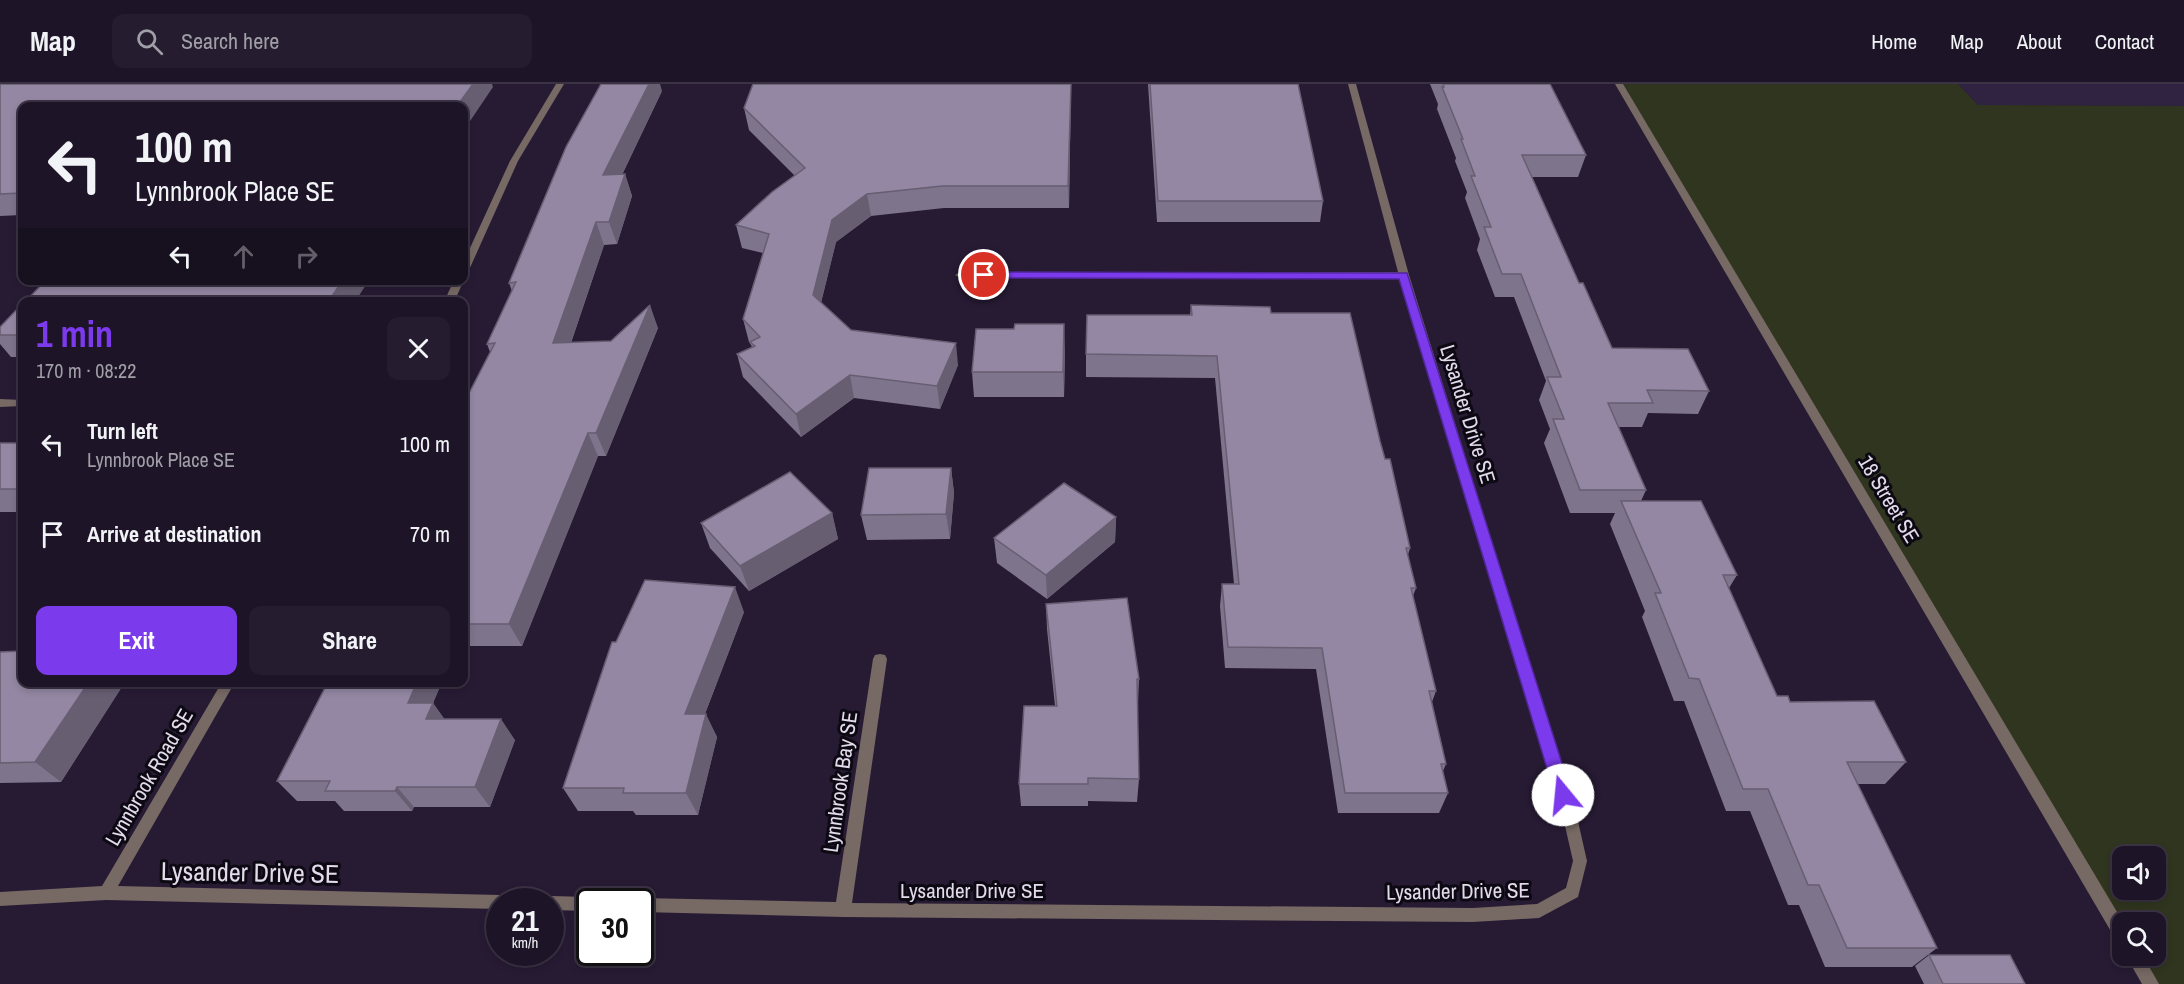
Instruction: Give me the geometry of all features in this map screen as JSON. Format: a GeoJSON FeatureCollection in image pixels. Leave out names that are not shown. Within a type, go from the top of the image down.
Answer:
{"type":"FeatureCollection","features":[{"type":"Feature","properties":{"kind":"street"},"geometry":{"type":"LineString","coordinates":[[468,261],[514,161],[560,84]]}},
{"type":"Feature","properties":{"kind":"street","name":"Lysander Drive SE"},"geometry":{"type":"LineString","coordinates":[[654,905],[843,910],[1473,915],[1539,911],[1573,892],[1580,861],[1570,817],[1404,275],[1352,84]]}},
{"type":"Feature","properties":{"kind":"street","name":"18 Street SE"},"geometry":{"type":"LineString","coordinates":[[1619,84],[2112,918]]}},
{"type":"Feature","properties":{"kind":"street"},"geometry":{"type":"LineString","coordinates":[[960,275],[1404,275]]}},
{"type":"Feature","properties":{"kind":"street"},"geometry":{"type":"LineString","coordinates":[[0,403],[18,403]]}},
{"type":"Feature","properties":{"kind":"street","name":"Lynnbrook Bay SE"},"geometry":{"type":"LineString","coordinates":[[843,910],[880,659]]}},
{"type":"Feature","properties":{"kind":"street","name":"Lynnbrook Road SE"},"geometry":{"type":"LineString","coordinates":[[106,893],[226,687]]}},
{"type":"Feature","properties":{"kind":"street","name":"Lysander Drive SE"},"geometry":{"type":"LineString","coordinates":[[0,899],[106,893],[486,902]]}},
{"type":"Feature","properties":{"kind":"street"},"geometry":{"type":"LineString","coordinates":[[2140,966],[2151,984]]}},
{"type":"Feature","properties":{"kind":"shaded area"},"geometry":{"type":"Polygon","coordinates":[[[1958,84],[2184,84],[2184,106],[1978,105],[1958,84]]]}},
{"type":"Feature","properties":{"kind":"green space"},"geometry":{"type":"Polygon","coordinates":[[[1619,84],[1958,84],[1978,105],[2184,106],[2184,984],[2151,984],[2140,966],[2166,966],[2166,912],[2112,912],[2112,918],[1619,84]]]}},
{"type":"Feature","properties":{"kind":"building"},"geometry":{"type":"Polygon","coordinates":[[[0,84],[473,84],[460,102],[18,102],[18,193],[0,194],[0,84]]]}},
{"type":"Feature","properties":{"kind":"building"},"geometry":{"type":"Polygon","coordinates":[[[601,84],[649,84],[603,175],[625,174],[609,222],[596,222],[553,343],[611,341],[650,305],[596,433],[588,433],[509,624],[468,624],[468,395],[495,343],[487,344],[516,282],[509,283],[566,147],[601,84]]]}},
{"type":"Feature","properties":{"kind":"building"},"geometry":{"type":"Polygon","coordinates":[[[753,84],[1071,84],[1068,186],[942,186],[867,194],[832,220],[813,295],[851,330],[956,343],[937,386],[850,375],[796,414],[737,354],[755,346],[750,342],[760,337],[743,319],[769,234],[736,225],[772,192],[805,168],[744,108],[753,84]]]}},
{"type":"Feature","properties":{"kind":"building"},"geometry":{"type":"Polygon","coordinates":[[[1150,84],[1298,84],[1323,201],[1158,201],[1150,84]]]}},
{"type":"Feature","properties":{"kind":"building"},"geometry":{"type":"Polygon","coordinates":[[[1443,84],[1550,84],[1586,155],[1522,155],[1579,283],[1583,283],[1612,348],[1688,349],[1709,391],[1647,390],[1653,403],[1608,403],[1646,490],[1580,490],[1553,419],[1564,419],[1547,377],[1561,377],[1521,274],[1502,274],[1484,227],[1491,227],[1471,176],[1475,176],[1442,87],[1444,87],[1443,84]]]}},
{"type":"Feature","properties":{"kind":"building"},"geometry":{"type":"Polygon","coordinates":[[[41,285],[340,285],[331,297],[30,297],[41,285]]]}},
{"type":"Feature","properties":{"kind":"building"},"geometry":{"type":"Polygon","coordinates":[[[1191,305],[1270,307],[1271,313],[1350,313],[1380,441],[1385,459],[1390,459],[1410,548],[1406,548],[1416,588],[1411,588],[1436,691],[1429,691],[1446,764],[1441,764],[1448,793],[1345,793],[1322,648],[1228,647],[1222,584],[1239,584],[1217,356],[1086,354],[1087,315],[1192,315],[1191,305]]]}},
{"type":"Feature","properties":{"kind":"building"},"geometry":{"type":"Polygon","coordinates":[[[18,308],[18,335],[0,335],[0,327],[18,308]]]}},
{"type":"Feature","properties":{"kind":"building"},"geometry":{"type":"Polygon","coordinates":[[[1015,324],[1064,324],[1063,372],[972,372],[976,329],[1014,329],[1015,324]]]}},
{"type":"Feature","properties":{"kind":"building"},"geometry":{"type":"Polygon","coordinates":[[[0,443],[18,443],[18,489],[0,489],[0,443]]]}},
{"type":"Feature","properties":{"kind":"building"},"geometry":{"type":"Polygon","coordinates":[[[869,468],[951,468],[946,514],[861,515],[869,468]]]}},
{"type":"Feature","properties":{"kind":"building"},"geometry":{"type":"Polygon","coordinates":[[[790,472],[832,513],[740,566],[701,523],[790,472]]]}},
{"type":"Feature","properties":{"kind":"building"},"geometry":{"type":"Polygon","coordinates":[[[1064,483],[1116,517],[1046,575],[994,538],[1064,483]]]}},
{"type":"Feature","properties":{"kind":"building"},"geometry":{"type":"Polygon","coordinates":[[[1621,501],[1701,501],[1737,575],[1723,575],[1777,696],[1788,696],[1790,702],[1874,701],[1906,762],[1847,762],[1937,948],[1847,948],[1819,885],[1808,885],[1768,789],[1743,789],[1699,679],[1689,678],[1655,593],[1661,593],[1621,501]]]}},
{"type":"Feature","properties":{"kind":"building"},"geometry":{"type":"Polygon","coordinates":[[[645,580],[735,587],[685,714],[706,714],[686,793],[623,793],[624,788],[563,788],[612,642],[616,642],[645,580]]]}},
{"type":"Feature","properties":{"kind":"building"},"geometry":{"type":"Polygon","coordinates":[[[1127,598],[1139,679],[1137,679],[1139,779],[1088,778],[1088,784],[1019,784],[1024,706],[1057,706],[1046,604],[1127,598]]]}},
{"type":"Feature","properties":{"kind":"building"},"geometry":{"type":"Polygon","coordinates":[[[18,651],[18,687],[86,687],[35,762],[0,763],[0,652],[18,651]]]}},
{"type":"Feature","properties":{"kind":"building"},"geometry":{"type":"Polygon","coordinates":[[[325,687],[415,687],[408,703],[433,703],[426,719],[501,719],[475,787],[397,787],[395,791],[325,791],[330,781],[277,781],[325,687]]]}},
{"type":"Feature","properties":{"kind":"building"},"geometry":{"type":"Polygon","coordinates":[[[1929,955],[2010,955],[2025,984],[1943,984],[1929,955]]]}},
{"type":"Feature","properties":{"kind":"route"},"geometry":{"type":"LineString","coordinates":[[984,275],[1404,275],[1563,795]]}}]}
